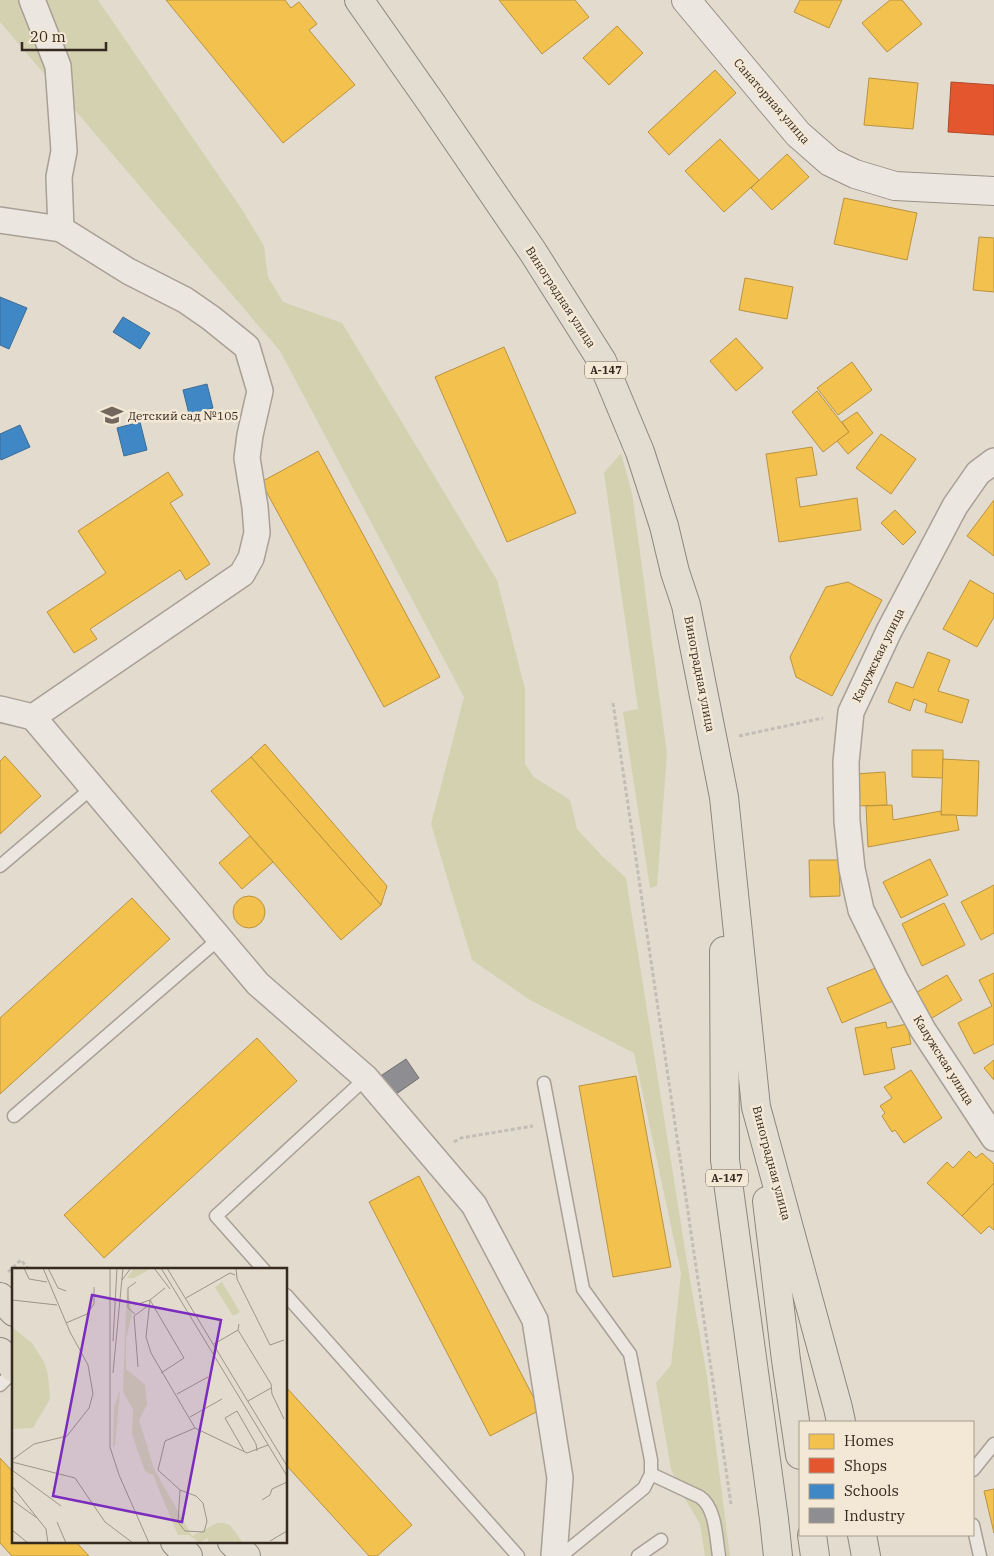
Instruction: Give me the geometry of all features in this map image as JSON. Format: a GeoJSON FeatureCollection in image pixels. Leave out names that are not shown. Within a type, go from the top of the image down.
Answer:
{"type":"FeatureCollection","features":[{"type":"Feature","properties":{"kind":"main road","name":"Виноградная улица"},"geometry":{"type":"LineString","coordinates":[[359,0],[533,252],[602,361],[640,452],[664,526],[675,572],[686,605],[724,797],[756,1107],[841,1421]]}},
{"type":"Feature","properties":{"kind":"main road","name":"А-147"},"geometry":{"type":"LineString","coordinates":[[724,797],[725,1160],[778,1556]]}},
{"type":"Feature","properties":{"kind":"main road"},"geometry":{"type":"LineString","coordinates":[[756,1107],[786,1360],[799,1448]]}},
{"type":"Feature","properties":{"kind":"main road"},"geometry":{"type":"LineString","coordinates":[[3,1285],[12,1307]]}},
{"type":"Feature","properties":{"kind":"main road"},"geometry":{"type":"LineString","coordinates":[[0,1352],[12,1366]]}},
{"type":"Feature","properties":{"kind":"main road"},"geometry":{"type":"LineString","coordinates":[[812,1536],[815,1556]]}},
{"type":"Feature","properties":{"kind":"main road"},"geometry":{"type":"LineString","coordinates":[[862,1536],[866,1556]]}},
{"type":"Feature","properties":{"kind":"main road"},"geometry":{"type":"LineString","coordinates":[[177,1544],[188,1556]]}},
{"type":"Feature","properties":{"kind":"main road"},"geometry":{"type":"LineString","coordinates":[[234,1544],[246,1556]]}},
{"type":"Feature","properties":{"kind":"street"},"geometry":{"type":"LineString","coordinates":[[32,0],[58,66],[64,152],[59,177],[61,229]]}},
{"type":"Feature","properties":{"kind":"street","name":"Санаторная улица"},"geometry":{"type":"LineString","coordinates":[[686,0],[798,134],[830,162],[855,174],[895,186],[994,191]]}},
{"type":"Feature","properties":{"kind":"street"},"geometry":{"type":"LineString","coordinates":[[0,220],[61,229],[128,270],[185,300],[247,347],[260,391],[247,458],[255,507],[257,534],[250,558],[242,574],[33,718]]}},
{"type":"Feature","properties":{"kind":"street","name":"Калужская улица"},"geometry":{"type":"LineString","coordinates":[[994,461],[978,473],[955,506],[889,631],[851,712],[846,762],[847,822],[852,869],[862,910],[895,979],[923,1030],[994,1138]]}},
{"type":"Feature","properties":{"kind":"street"},"geometry":{"type":"LineString","coordinates":[[0,708],[33,718],[258,984],[366,1078],[474,1205],[535,1320],[560,1478],[554,1556]]}},
{"type":"Feature","properties":{"kind":"lane"},"geometry":{"type":"LineString","coordinates":[[0,866],[93,788]]}},
{"type":"Feature","properties":{"kind":"lane"},"geometry":{"type":"LineString","coordinates":[[14,1116],[220,938]]}},
{"type":"Feature","properties":{"kind":"lane"},"geometry":{"type":"LineString","coordinates":[[262,1268],[216,1216],[366,1078]]}},
{"type":"Feature","properties":{"kind":"lane"},"geometry":{"type":"LineString","coordinates":[[544,1084],[583,1289],[630,1354],[651,1460],[651,1474],[644,1488],[561,1556]]}},
{"type":"Feature","properties":{"kind":"lane"},"geometry":{"type":"LineString","coordinates":[[288,1297],[518,1556]]}},
{"type":"Feature","properties":{"kind":"lane"},"geometry":{"type":"LineString","coordinates":[[0,1385],[12,1374]]}},
{"type":"Feature","properties":{"kind":"lane"},"geometry":{"type":"LineString","coordinates":[[974,1469],[994,1444]]}},
{"type":"Feature","properties":{"kind":"lane"},"geometry":{"type":"LineString","coordinates":[[651,1474],[706,1501],[712,1511],[719,1556]]}},
{"type":"Feature","properties":{"kind":"lane"},"geometry":{"type":"LineString","coordinates":[[974,1529],[980,1556]]}},
{"type":"Feature","properties":{"kind":"lane"},"geometry":{"type":"LineString","coordinates":[[638,1556],[661,1540]]}},
{"type":"Feature","properties":{"kind":"path"},"geometry":{"type":"LineString","coordinates":[[613,703],[732,1507]]}},
{"type":"Feature","properties":{"kind":"path"},"geometry":{"type":"LineString","coordinates":[[734,732],[737,736],[851,712]]}},
{"type":"Feature","properties":{"kind":"path"},"geometry":{"type":"LineString","coordinates":[[431,1155],[461,1138],[552,1122]]}},
{"type":"Feature","properties":{"kind":"path"},"geometry":{"type":"LineString","coordinates":[[15,1268],[21,1260],[27,1268]]}},
{"type":"Feature","properties":{"kind":"path"},"geometry":{"type":"LineString","coordinates":[[3,1285],[12,1272]]}},
{"type":"Feature","properties":{"kind":"shaded area"},"geometry":{"type":"Polygon","coordinates":[[[0,0],[98,0],[241,208],[264,246],[268,277],[283,302],[342,323],[497,580],[525,689],[525,764],[534,777],[570,800],[577,829],[626,878],[707,1377],[730,1556],[705,1556],[700,1524],[681,1492],[671,1469],[656,1383],[671,1365],[681,1273],[634,1053],[530,1000],[472,960],[431,824],[464,697],[280,351],[0,22],[0,0]]]}},
{"type":"Feature","properties":{"kind":"shaded area"},"geometry":{"type":"Polygon","coordinates":[[[621,453],[632,493],[667,754],[657,886],[650,888],[623,712],[638,709],[604,473],[621,453]]]}},
{"type":"Feature","properties":{"kind":"building: Homes"},"geometry":{"type":"Polygon","coordinates":[[[166,0],[285,0],[291,8],[299,2],[317,24],[309,30],[355,85],[283,143],[166,0]]]}},
{"type":"Feature","properties":{"kind":"building: Homes"},"geometry":{"type":"Polygon","coordinates":[[[499,0],[575,0],[589,17],[542,54],[499,0]]]}},
{"type":"Feature","properties":{"kind":"building: Homes"},"geometry":{"type":"Polygon","coordinates":[[[800,0],[842,0],[829,28],[794,12],[800,0]]]}},
{"type":"Feature","properties":{"kind":"building: Homes"},"geometry":{"type":"Polygon","coordinates":[[[890,0],[902,0],[922,24],[887,52],[862,23],[890,0]]]}},
{"type":"Feature","properties":{"kind":"building: Homes"},"geometry":{"type":"Polygon","coordinates":[[[617,26],[643,53],[609,85],[583,58],[617,26]]]}},
{"type":"Feature","properties":{"kind":"building: Homes"},"geometry":{"type":"Polygon","coordinates":[[[715,70],[736,93],[669,155],[648,132],[715,70]]]}},
{"type":"Feature","properties":{"kind":"building: Homes"},"geometry":{"type":"Polygon","coordinates":[[[869,78],[918,83],[913,129],[864,125],[869,78]]]}},
{"type":"Feature","properties":{"kind":"building: Homes"},"geometry":{"type":"Polygon","coordinates":[[[720,139],[759,180],[724,212],[685,171],[720,139]]]}},
{"type":"Feature","properties":{"kind":"building: Homes"},"geometry":{"type":"Polygon","coordinates":[[[787,154],[809,177],[772,210],[751,188],[787,154]]]}},
{"type":"Feature","properties":{"kind":"building: Homes"},"geometry":{"type":"Polygon","coordinates":[[[844,198],[917,213],[907,260],[834,244],[844,198]]]}},
{"type":"Feature","properties":{"kind":"building: Homes"},"geometry":{"type":"Polygon","coordinates":[[[979,237],[994,238],[994,292],[973,290],[979,237]]]}},
{"type":"Feature","properties":{"kind":"building: Homes"},"geometry":{"type":"Polygon","coordinates":[[[745,278],[793,287],[787,319],[739,310],[745,278]]]}},
{"type":"Feature","properties":{"kind":"building: Homes"},"geometry":{"type":"Polygon","coordinates":[[[736,338],[763,368],[736,391],[710,361],[736,338]]]}},
{"type":"Feature","properties":{"kind":"building: Homes"},"geometry":{"type":"Polygon","coordinates":[[[504,347],[576,513],[507,542],[435,377],[504,347]]]}},
{"type":"Feature","properties":{"kind":"building: Homes"},"geometry":{"type":"Polygon","coordinates":[[[852,362],[872,390],[838,415],[817,388],[852,362]]]}},
{"type":"Feature","properties":{"kind":"building: Homes"},"geometry":{"type":"Polygon","coordinates":[[[817,391],[849,432],[823,452],[792,412],[817,391]]]}},
{"type":"Feature","properties":{"kind":"building: Homes"},"geometry":{"type":"Polygon","coordinates":[[[857,412],[873,433],[848,454],[837,441],[849,432],[842,422],[857,412]]]}},
{"type":"Feature","properties":{"kind":"building: Homes"},"geometry":{"type":"Polygon","coordinates":[[[881,434],[916,459],[891,494],[856,468],[881,434]]]}},
{"type":"Feature","properties":{"kind":"building: Homes"},"geometry":{"type":"Polygon","coordinates":[[[812,447],[817,475],[796,478],[800,507],[857,498],[861,530],[779,542],[766,454],[812,447]]]}},
{"type":"Feature","properties":{"kind":"building: Homes"},"geometry":{"type":"Polygon","coordinates":[[[318,451],[440,677],[384,707],[261,482],[318,451]]]}},
{"type":"Feature","properties":{"kind":"building: Homes"},"geometry":{"type":"Polygon","coordinates":[[[168,472],[183,495],[170,503],[210,564],[186,580],[180,570],[90,629],[97,639],[74,653],[47,612],[106,573],[78,531],[168,472]]]}},
{"type":"Feature","properties":{"kind":"building: Homes"},"geometry":{"type":"Polygon","coordinates":[[[994,500],[994,556],[967,536],[994,500]]]}},
{"type":"Feature","properties":{"kind":"building: Homes"},"geometry":{"type":"Polygon","coordinates":[[[895,510],[916,532],[903,545],[881,523],[895,510]]]}},
{"type":"Feature","properties":{"kind":"building: Homes"},"geometry":{"type":"Polygon","coordinates":[[[970,580],[994,594],[994,617],[977,647],[943,629],[970,580]]]}},
{"type":"Feature","properties":{"kind":"building: Homes"},"geometry":{"type":"Polygon","coordinates":[[[848,582],[882,600],[832,696],[796,677],[790,657],[826,587],[848,582]]]}},
{"type":"Feature","properties":{"kind":"building: Homes"},"geometry":{"type":"Polygon","coordinates":[[[928,652],[950,660],[938,691],[969,700],[962,723],[925,712],[927,704],[914,699],[910,711],[888,702],[896,682],[913,688],[928,652]]]}},
{"type":"Feature","properties":{"kind":"building: Homes"},"geometry":{"type":"Polygon","coordinates":[[[265,744],[387,886],[381,905],[251,757],[265,744]]]}},
{"type":"Feature","properties":{"kind":"building: Homes"},"geometry":{"type":"Polygon","coordinates":[[[912,750],[943,750],[943,778],[912,777],[912,750]]]}},
{"type":"Feature","properties":{"kind":"building: Homes"},"geometry":{"type":"Polygon","coordinates":[[[5,756],[41,796],[0,834],[0,761],[5,756]]]}},
{"type":"Feature","properties":{"kind":"building: Homes"},"geometry":{"type":"Polygon","coordinates":[[[251,757],[381,905],[341,940],[211,791],[251,757]]]}},
{"type":"Feature","properties":{"kind":"building: Homes"},"geometry":{"type":"Polygon","coordinates":[[[943,759],[979,761],[977,816],[941,815],[943,759]]]}},
{"type":"Feature","properties":{"kind":"building: Homes"},"geometry":{"type":"Polygon","coordinates":[[[885,772],[887,805],[856,806],[855,774],[885,772]]]}},
{"type":"Feature","properties":{"kind":"building: Homes"},"geometry":{"type":"Polygon","coordinates":[[[892,805],[893,820],[941,811],[941,815],[956,815],[959,830],[868,847],[866,806],[892,805]]]}},
{"type":"Feature","properties":{"kind":"building: Homes"},"geometry":{"type":"Polygon","coordinates":[[[250,836],[273,862],[242,889],[219,863],[250,836]]]}},
{"type":"Feature","properties":{"kind":"building: Homes"},"geometry":{"type":"Polygon","coordinates":[[[930,859],[948,895],[901,918],[883,882],[930,859]]]}},
{"type":"Feature","properties":{"kind":"building: Homes"},"geometry":{"type":"Polygon","coordinates":[[[809,860],[839,860],[840,896],[810,897],[809,860]]]}},
{"type":"Feature","properties":{"kind":"building: Homes"},"geometry":{"type":"Polygon","coordinates":[[[994,885],[994,933],[981,940],[961,902],[994,885]]]}},
{"type":"Feature","properties":{"kind":"building: Homes"},"geometry":{"type":"Polygon","coordinates":[[[249,896],[261,900],[265,912],[261,924],[249,928],[237,924],[233,912],[237,900],[249,896]]]}},
{"type":"Feature","properties":{"kind":"building: Homes"},"geometry":{"type":"Polygon","coordinates":[[[132,898],[170,939],[0,1094],[0,1018],[132,898]]]}},
{"type":"Feature","properties":{"kind":"building: Homes"},"geometry":{"type":"Polygon","coordinates":[[[944,903],[965,945],[922,966],[902,924],[944,903]]]}},
{"type":"Feature","properties":{"kind":"building: Homes"},"geometry":{"type":"Polygon","coordinates":[[[878,967],[893,1001],[842,1023],[827,988],[878,967]]]}},
{"type":"Feature","properties":{"kind":"building: Homes"},"geometry":{"type":"Polygon","coordinates":[[[994,973],[994,1044],[974,1054],[958,1023],[992,1006],[979,980],[994,973]]]}},
{"type":"Feature","properties":{"kind":"building: Homes"},"geometry":{"type":"Polygon","coordinates":[[[947,975],[962,1000],[927,1021],[912,995],[947,975]]]}},
{"type":"Feature","properties":{"kind":"building: Homes"},"geometry":{"type":"Polygon","coordinates":[[[886,1022],[887,1028],[907,1024],[911,1044],[891,1048],[895,1069],[864,1075],[855,1028],[886,1022]]]}},
{"type":"Feature","properties":{"kind":"building: Homes"},"geometry":{"type":"Polygon","coordinates":[[[257,1038],[297,1081],[104,1258],[64,1215],[257,1038]]]}},
{"type":"Feature","properties":{"kind":"building: Homes"},"geometry":{"type":"Polygon","coordinates":[[[994,1060],[994,1080],[984,1068],[994,1060]]]}},
{"type":"Feature","properties":{"kind":"building: Homes"},"geometry":{"type":"Polygon","coordinates":[[[911,1070],[942,1118],[904,1143],[895,1130],[892,1132],[882,1116],[885,1113],[880,1106],[892,1098],[884,1087],[911,1070]]]}},
{"type":"Feature","properties":{"kind":"building: Homes"},"geometry":{"type":"Polygon","coordinates":[[[636,1076],[671,1267],[613,1277],[579,1086],[636,1076]]]}},
{"type":"Feature","properties":{"kind":"building: Homes"},"geometry":{"type":"Polygon","coordinates":[[[969,1151],[976,1158],[982,1153],[994,1164],[994,1183],[962,1216],[927,1183],[947,1162],[953,1168],[969,1151]]]}},
{"type":"Feature","properties":{"kind":"building: Homes"},"geometry":{"type":"Polygon","coordinates":[[[419,1176],[540,1410],[490,1436],[369,1202],[419,1176]]]}},
{"type":"Feature","properties":{"kind":"building: Homes"},"geometry":{"type":"Polygon","coordinates":[[[994,1183],[994,1230],[989,1226],[981,1234],[962,1216],[994,1183]]]}},
{"type":"Feature","properties":{"kind":"building: Homes"},"geometry":{"type":"Polygon","coordinates":[[[288,1389],[412,1525],[377,1556],[369,1556],[288,1467],[288,1389]]]}},
{"type":"Feature","properties":{"kind":"building: Homes"},"geometry":{"type":"Polygon","coordinates":[[[0,1458],[12,1471],[12,1544],[78,1544],[89,1556],[12,1556],[0,1543],[0,1458]]]}},
{"type":"Feature","properties":{"kind":"building: Homes"},"geometry":{"type":"Polygon","coordinates":[[[994,1489],[994,1533],[984,1491],[994,1489]]]}},
{"type":"Feature","properties":{"kind":"building: Shops"},"geometry":{"type":"Polygon","coordinates":[[[951,82],[994,85],[994,135],[948,132],[951,82]]]}},
{"type":"Feature","properties":{"kind":"building: Schools"},"geometry":{"type":"Polygon","coordinates":[[[0,297],[27,308],[9,349],[0,345],[0,297]]]}},
{"type":"Feature","properties":{"kind":"building: Schools"},"geometry":{"type":"Polygon","coordinates":[[[123,317],[150,333],[140,349],[113,332],[123,317]]]}},
{"type":"Feature","properties":{"kind":"building: Schools"},"geometry":{"type":"Polygon","coordinates":[[[207,384],[213,408],[189,414],[183,390],[207,384]]]}},
{"type":"Feature","properties":{"kind":"building: Schools"},"geometry":{"type":"Polygon","coordinates":[[[140,422],[147,450],[124,456],[117,428],[140,422]]]}},
{"type":"Feature","properties":{"kind":"building: Schools"},"geometry":{"type":"Polygon","coordinates":[[[20,425],[30,447],[1,460],[0,434],[20,425]]]}},
{"type":"Feature","properties":{"kind":"building: Industry"},"geometry":{"type":"Polygon","coordinates":[[[406,1059],[419,1078],[392,1097],[379,1077],[406,1059]]]}},
{"type":"Feature","properties":{"kind":"place","name":"Детский сад №105"},"geometry":{"type":"Point","coordinates":[112,415]}}]}
